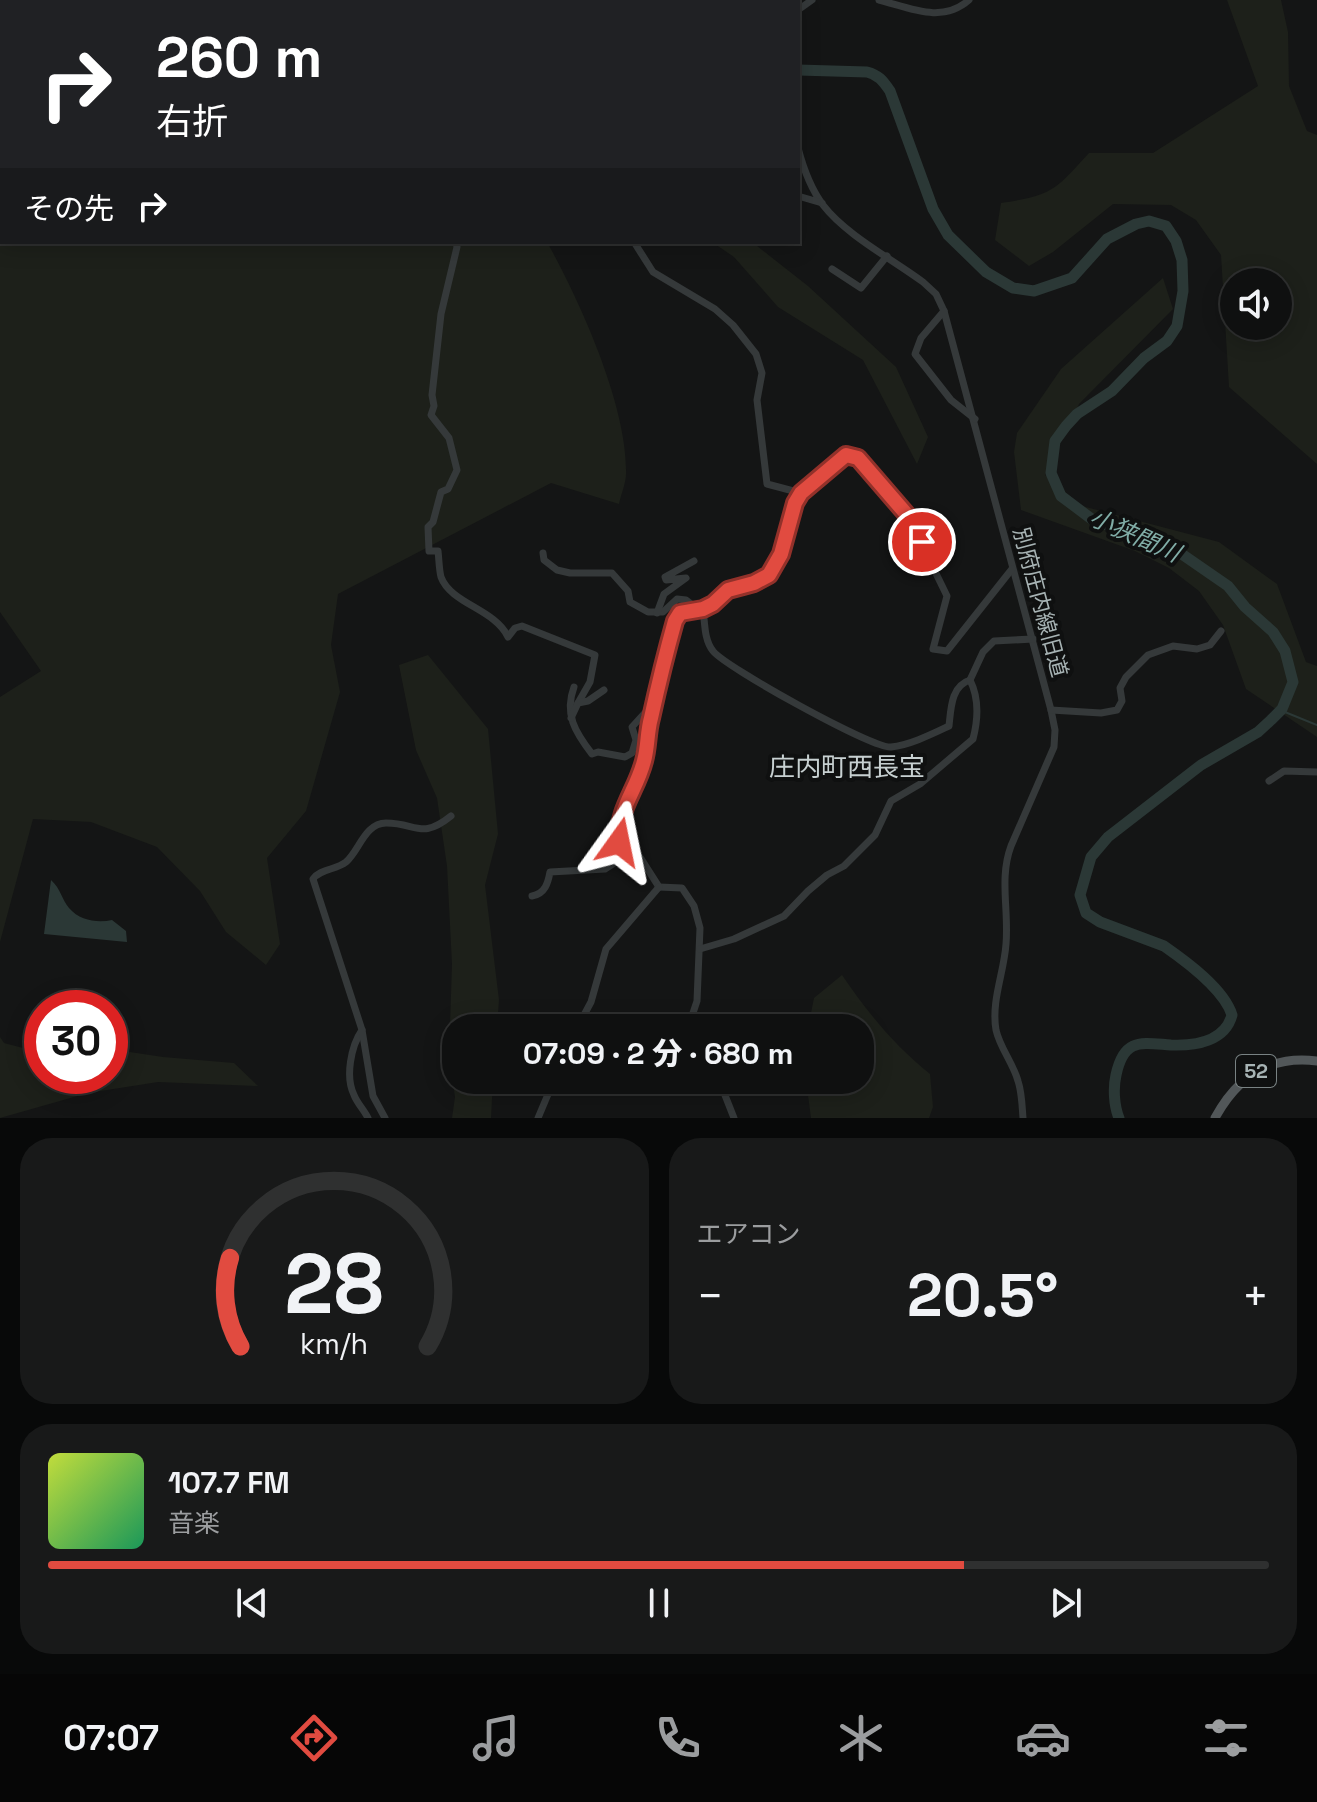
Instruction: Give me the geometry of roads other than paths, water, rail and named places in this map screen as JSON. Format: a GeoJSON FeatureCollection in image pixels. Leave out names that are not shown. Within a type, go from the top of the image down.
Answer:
{"type":"FeatureCollection","features":[{"type":"Feature","properties":{"kind":"main road","name":"52"},"geometry":{"type":"LineString","coordinates":[[1215,1118],[1234,1088],[1252,1073],[1290,1060],[1317,1061]]}},
{"type":"Feature","properties":{"kind":"street"},"geometry":{"type":"LineString","coordinates":[[879,0],[939,14],[969,0]]}},
{"type":"Feature","properties":{"kind":"street","name":"別府庄内線旧道"},"geometry":{"type":"LineString","coordinates":[[800,155],[822,203],[836,218],[936,294],[944,311],[1051,710],[1054,747],[1005,861],[1003,879],[1008,922],[995,1016],[997,1032],[1018,1080],[1022,1117]]}},
{"type":"Feature","properties":{"kind":"street"},"geometry":{"type":"LineString","coordinates":[[800,197],[822,203]]}},
{"type":"Feature","properties":{"kind":"street"},"geometry":{"type":"LineString","coordinates":[[456,244],[441,314],[431,415],[449,438],[457,470],[448,489],[441,492],[433,522],[428,527],[429,551],[438,551],[442,579],[456,594],[504,628],[508,637],[515,628],[522,626],[595,655],[590,682],[571,718]]}},
{"type":"Feature","properties":{"kind":"street"},"geometry":{"type":"LineString","coordinates":[[635,244],[653,272],[715,309],[733,325],[756,354],[762,373],[757,400],[767,484],[801,493]]}},
{"type":"Feature","properties":{"kind":"street"},"geometry":{"type":"LineString","coordinates":[[832,269],[861,288],[887,256]]}},
{"type":"Feature","properties":{"kind":"street"},"geometry":{"type":"LineString","coordinates":[[944,311],[921,338],[915,354],[951,400],[975,419]]}},
{"type":"Feature","properties":{"kind":"street"},"geometry":{"type":"LineString","coordinates":[[659,887],[631,843],[625,822],[627,799],[645,759],[651,715],[675,621],[680,613],[701,610],[728,590],[769,575],[776,566],[786,527],[801,493],[846,455],[858,458],[881,483],[908,516],[947,596],[933,649],[947,651],[1012,569]]}},
{"type":"Feature","properties":{"kind":"street"},"geometry":{"type":"LineString","coordinates":[[543,553],[544,560],[557,570],[612,573],[628,591],[630,602],[638,608],[663,612],[677,599],[686,600],[701,610],[706,638],[713,652],[820,716],[883,746],[891,747],[925,737],[949,726],[955,691],[962,682],[970,680]]}},
{"type":"Feature","properties":{"kind":"street"},"geometry":{"type":"LineString","coordinates":[[657,613],[664,594],[686,578],[666,580],[665,577],[694,561]]}},
{"type":"Feature","properties":{"kind":"street"},"geometry":{"type":"LineString","coordinates":[[1051,710],[1101,713],[1117,710],[1122,701],[1120,688],[1126,677],[1148,655],[1173,646],[1197,649],[1210,645],[1221,631]]}},
{"type":"Feature","properties":{"kind":"street"},"geometry":{"type":"LineString","coordinates":[[700,949],[734,939],[784,916],[827,875],[844,866],[875,835],[891,801],[920,784],[973,739],[977,714],[976,696],[970,680],[983,652],[994,641],[1033,639]]}},
{"type":"Feature","properties":{"kind":"street"},"geometry":{"type":"LineString","coordinates":[[574,687],[568,707],[573,725],[592,754],[598,752],[625,757],[632,753],[635,746],[632,727],[657,699]]}},
{"type":"Feature","properties":{"kind":"street"},"geometry":{"type":"LineString","coordinates":[[578,703],[588,701],[604,690]]}},
{"type":"Feature","properties":{"kind":"street"},"geometry":{"type":"LineString","coordinates":[[1269,781],[1284,771],[1317,772]]}},
{"type":"Feature","properties":{"kind":"street"},"geometry":{"type":"LineString","coordinates":[[532,896],[539,895],[548,884],[550,872],[605,869],[622,858],[618,820],[626,808]]}},
{"type":"Feature","properties":{"kind":"street"},"geometry":{"type":"LineString","coordinates":[[385,1118],[373,1096],[362,1030],[313,879],[316,874],[345,863],[375,827],[384,823],[421,831],[433,829],[451,816]]}},
{"type":"Feature","properties":{"kind":"street"},"geometry":{"type":"LineString","coordinates":[[659,887],[682,888],[700,928],[697,1001],[693,1014]]}},
{"type":"Feature","properties":{"kind":"street"},"geometry":{"type":"LineString","coordinates":[[585,1014],[606,949],[659,887]]}},
{"type":"Feature","properties":{"kind":"street"},"geometry":{"type":"LineString","coordinates":[[362,1030],[352,1054],[351,1083],[353,1093],[368,1118]]}},
{"type":"Feature","properties":{"kind":"street"},"geometry":{"type":"LineString","coordinates":[[538,1118],[548,1094]]}},
{"type":"Feature","properties":{"kind":"street"},"geometry":{"type":"LineString","coordinates":[[725,1094],[734,1118]]}},
{"type":"Feature","properties":{"kind":"waterway","name":"小狭間川"},"geometry":{"type":"LineString","coordinates":[[800,70],[867,72],[880,79],[890,91],[933,209],[948,235],[986,272],[1013,288],[1034,291],[1072,278],[1107,239],[1149,221],[1166,226],[1176,241],[1182,260],[1183,291],[1177,326],[1167,341],[1144,358],[1112,391],[1077,414],[1066,426],[1055,441],[1051,473],[1061,496],[1093,520],[1173,548],[1228,586],[1245,607],[1273,632],[1285,651],[1293,682],[1282,709],[1258,732],[1201,765],[1108,837],[1091,857],[1080,895],[1086,913],[1100,922],[1164,946],[1213,986],[1232,1015],[1223,1031],[1199,1043],[1143,1044],[1129,1048],[1119,1063],[1115,1080],[1115,1103],[1119,1118]]}},
{"type":"Feature","properties":{"kind":"waterway"},"geometry":{"type":"LineString","coordinates":[[1280,710],[1317,725]]}},
{"type":"Feature","properties":{"kind":"district","name":"庄内町西長宝"},"geometry":{"type":"Point","coordinates":[847,767]}}]}
